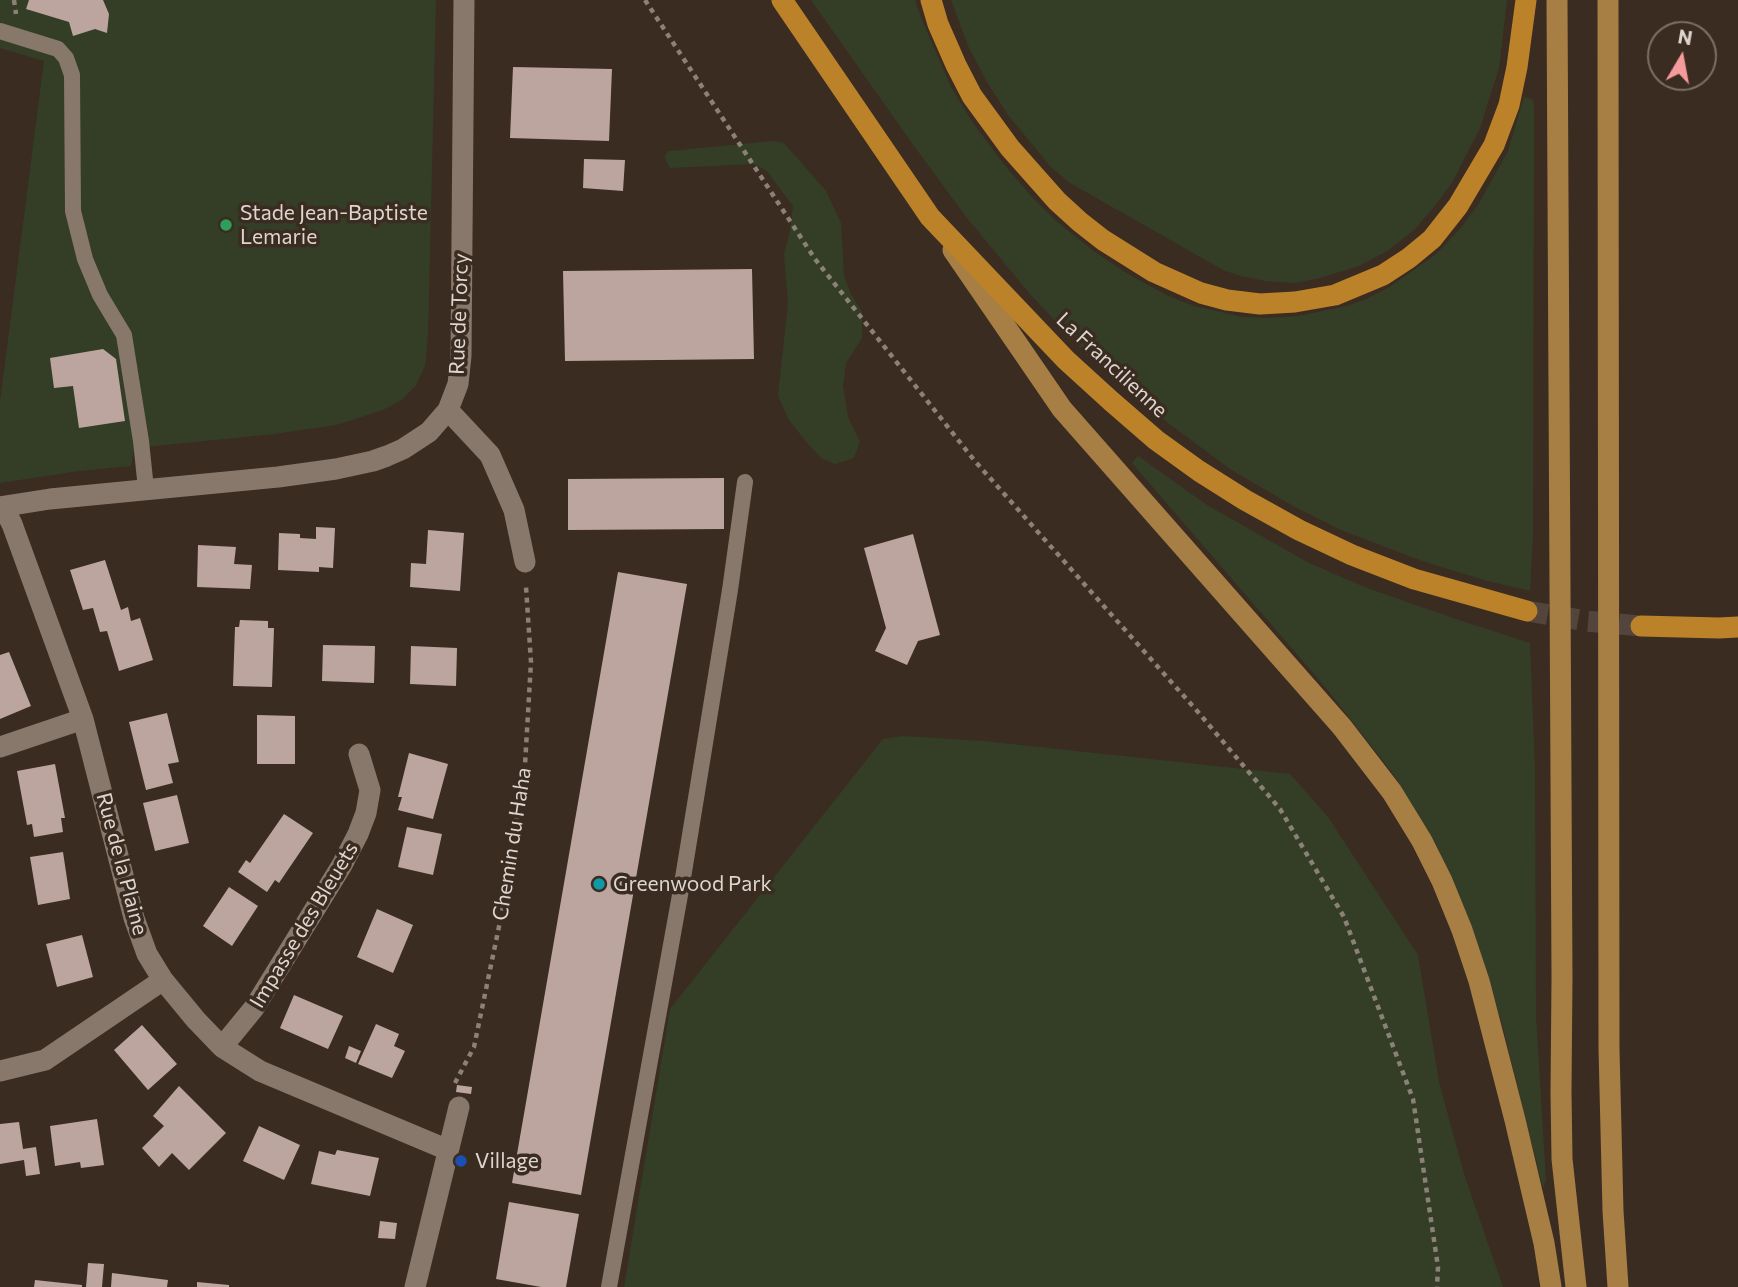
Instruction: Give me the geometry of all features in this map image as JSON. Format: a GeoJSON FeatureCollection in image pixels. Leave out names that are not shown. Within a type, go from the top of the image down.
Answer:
{"type":"FeatureCollection","features":[{"type":"Feature","properties":{"kind":"highway","name":"La Francilienne"},"geometry":{"type":"LineString","coordinates":[[782,0],[930,217],[1084,376],[1156,440],[1245,500],[1352,555],[1414,579],[1527,611]]}},
{"type":"Feature","properties":{"kind":"highway"},"geometry":{"type":"LineString","coordinates":[[931,0],[956,65],[972,96],[1034,176],[1080,222],[1120,252],[1176,283],[1227,300],[1260,304],[1295,302],[1335,295],[1360,286],[1383,275],[1432,239],[1458,206],[1494,145],[1509,105],[1526,0]]}},
{"type":"Feature","properties":{"kind":"highway"},"geometry":{"type":"LineString","coordinates":[[1641,626],[1738,627]]}},
{"type":"Feature","properties":{"kind":"main road"},"geometry":{"type":"LineString","coordinates":[[1558,0],[1562,1159],[1576,1287]]}},
{"type":"Feature","properties":{"kind":"main road"},"geometry":{"type":"LineString","coordinates":[[1608,0],[1610,1101],[1618,1287]]}},
{"type":"Feature","properties":{"kind":"main road"},"geometry":{"type":"LineString","coordinates":[[930,217],[1062,409],[1342,727],[1392,792],[1422,841],[1462,930],[1479,981],[1544,1243],[1551,1287]]}},
{"type":"Feature","properties":{"kind":"street","name":"Rue de Torcy"},"geometry":{"type":"LineString","coordinates":[[2,507],[50,499],[336,469],[373,461],[403,449],[429,432],[447,410],[458,384],[461,356],[464,0]]}},
{"type":"Feature","properties":{"kind":"street"},"geometry":{"type":"LineString","coordinates":[[447,410],[490,455],[514,510],[525,562]]}},
{"type":"Feature","properties":{"kind":"street","name":"Rue de la Plaine"},"geometry":{"type":"LineString","coordinates":[[2,507],[12,524],[83,719],[134,918],[147,954],[163,980],[222,1047],[260,1071],[448,1150]]}},
{"type":"Feature","properties":{"kind":"street"},"geometry":{"type":"LineString","coordinates":[[0,747],[83,719]]}},
{"type":"Feature","properties":{"kind":"street","name":"Impasse des Bleuets"},"geometry":{"type":"LineString","coordinates":[[222,1047],[254,1009],[358,834],[366,813],[370,790],[359,754]]}},
{"type":"Feature","properties":{"kind":"street"},"geometry":{"type":"LineString","coordinates":[[0,1071],[45,1060],[163,980]]}},
{"type":"Feature","properties":{"kind":"street"},"geometry":{"type":"LineString","coordinates":[[415,1287],[459,1107]]}},
{"type":"Feature","properties":{"kind":"lane"},"geometry":{"type":"LineString","coordinates":[[0,31],[58,49],[66,58],[72,75],[73,211],[85,259],[100,295],[124,335],[146,489]]}},
{"type":"Feature","properties":{"kind":"lane"},"geometry":{"type":"LineString","coordinates":[[608,1287],[684,871],[745,482]]}},
{"type":"Feature","properties":{"kind":"path"},"geometry":{"type":"LineString","coordinates":[[645,0],[815,259],[974,460],[1198,712],[1280,809],[1344,917],[1413,1099],[1438,1267],[1437,1287]]}},
{"type":"Feature","properties":{"kind":"path","name":"Chemin du Haha"},"geometry":{"type":"LineString","coordinates":[[459,1107],[454,1094],[456,1081],[474,1047],[502,912],[525,765],[531,662],[525,562]]}},
{"type":"Feature","properties":{"kind":"green space","name":"Stade Jean-Baptiste Lemarie"},"geometry":{"type":"Polygon","coordinates":[[[0,0],[436,0],[428,335],[425,366],[416,385],[403,399],[383,410],[336,425],[134,448],[131,466],[0,483],[0,402],[44,61],[0,48],[0,0]]]}},
{"type":"Feature","properties":{"kind":"green space"},"geometry":{"type":"Polygon","coordinates":[[[811,0],[915,0],[951,87],[973,123],[1003,163],[1056,221],[1095,252],[1166,295],[1194,306],[1243,317],[1298,316],[1347,306],[1388,288],[1435,255],[1478,205],[1508,151],[1524,97],[1533,100],[1533,535],[1530,591],[1422,561],[1341,530],[1230,469],[1152,411],[1087,355],[1030,294],[967,218],[811,0]]]}},
{"type":"Feature","properties":{"kind":"green space"},"geometry":{"type":"Polygon","coordinates":[[[951,0],[1507,0],[1499,68],[1480,128],[1453,181],[1435,206],[1415,229],[1389,250],[1359,266],[1294,283],[1265,281],[1223,270],[1070,183],[1051,167],[1008,115],[969,48],[951,0]]]}},
{"type":"Feature","properties":{"kind":"green space"},"geometry":{"type":"Polygon","coordinates":[[[773,141],[784,143],[826,191],[841,223],[844,276],[862,312],[862,338],[846,363],[843,386],[848,417],[860,442],[854,458],[835,464],[821,458],[804,439],[789,420],[778,396],[788,303],[784,254],[793,206],[766,170],[753,164],[670,168],[665,155],[669,151],[773,141]]]}},
{"type":"Feature","properties":{"kind":"green space"},"geometry":{"type":"Polygon","coordinates":[[[1138,456],[1207,505],[1309,563],[1367,588],[1530,643],[1535,772],[1536,1017],[1546,1180],[1543,1188],[1502,1024],[1479,950],[1436,844],[1394,775],[1326,688],[1132,463],[1138,456]]]}},
{"type":"Feature","properties":{"kind":"green space"},"geometry":{"type":"Polygon","coordinates":[[[902,736],[983,741],[1290,774],[1328,817],[1418,955],[1439,1082],[1464,1174],[1503,1287],[624,1287],[670,1009],[883,739],[902,736]]]}},
{"type":"Feature","properties":{"kind":"building"},"geometry":{"type":"Polygon","coordinates":[[[29,0],[103,0],[109,14],[107,33],[95,29],[73,36],[69,22],[26,9],[29,0]]]}},
{"type":"Feature","properties":{"kind":"building"},"geometry":{"type":"Polygon","coordinates":[[[513,67],[612,69],[609,141],[510,138],[513,67]]]}},
{"type":"Feature","properties":{"kind":"building"},"geometry":{"type":"Polygon","coordinates":[[[584,159],[625,160],[623,191],[583,188],[584,159]]]}},
{"type":"Feature","properties":{"kind":"building"},"geometry":{"type":"Polygon","coordinates":[[[752,269],[754,359],[565,361],[563,271],[752,269]]]}},
{"type":"Feature","properties":{"kind":"building"},"geometry":{"type":"Polygon","coordinates":[[[103,349],[116,359],[125,421],[79,428],[73,386],[54,388],[50,358],[103,349]]]}},
{"type":"Feature","properties":{"kind":"building"},"geometry":{"type":"Polygon","coordinates":[[[724,478],[724,529],[568,530],[568,479],[724,478]]]}},
{"type":"Feature","properties":{"kind":"building"},"geometry":{"type":"Polygon","coordinates":[[[316,527],[335,528],[333,568],[319,567],[319,572],[278,570],[279,533],[300,534],[300,538],[316,539],[316,527]]]}},
{"type":"Feature","properties":{"kind":"building"},"geometry":{"type":"Polygon","coordinates":[[[428,530],[464,533],[460,591],[410,587],[411,563],[426,564],[428,530]]]}},
{"type":"Feature","properties":{"kind":"building"},"geometry":{"type":"Polygon","coordinates":[[[913,534],[940,635],[918,641],[907,665],[875,651],[886,628],[864,548],[913,534]]]}},
{"type":"Feature","properties":{"kind":"building"},"geometry":{"type":"Polygon","coordinates":[[[198,545],[236,547],[234,564],[252,565],[250,589],[197,587],[198,545]]]}},
{"type":"Feature","properties":{"kind":"building"},"geometry":{"type":"Polygon","coordinates":[[[105,560],[121,610],[128,607],[131,621],[140,618],[153,660],[119,671],[107,631],[100,632],[93,608],[83,610],[70,570],[105,560]]]}},
{"type":"Feature","properties":{"kind":"building","name":"Greenwood Park"},"geometry":{"type":"Polygon","coordinates":[[[618,572],[687,584],[581,1195],[512,1183],[618,572]]]}},
{"type":"Feature","properties":{"kind":"building"},"geometry":{"type":"Polygon","coordinates":[[[240,620],[268,621],[268,628],[274,628],[272,687],[233,686],[235,627],[239,627],[240,620]]]}},
{"type":"Feature","properties":{"kind":"building"},"geometry":{"type":"Polygon","coordinates":[[[323,645],[375,646],[374,683],[322,681],[323,645]]]}},
{"type":"Feature","properties":{"kind":"building"},"geometry":{"type":"Polygon","coordinates":[[[411,646],[457,648],[456,686],[410,684],[411,646]]]}},
{"type":"Feature","properties":{"kind":"building"},"geometry":{"type":"Polygon","coordinates":[[[9,652],[31,706],[0,719],[0,655],[9,652]]]}},
{"type":"Feature","properties":{"kind":"building"},"geometry":{"type":"Polygon","coordinates":[[[167,713],[179,762],[168,764],[173,783],[146,790],[129,722],[167,713]]]}},
{"type":"Feature","properties":{"kind":"building"},"geometry":{"type":"Polygon","coordinates":[[[257,715],[295,716],[295,764],[257,764],[257,715]]]}},
{"type":"Feature","properties":{"kind":"building"},"geometry":{"type":"Polygon","coordinates":[[[409,753],[448,764],[433,819],[398,810],[402,797],[398,797],[409,753]]]}},
{"type":"Feature","properties":{"kind":"building"},"geometry":{"type":"Polygon","coordinates":[[[55,764],[65,818],[61,818],[63,832],[34,837],[32,824],[27,825],[17,771],[55,764]]]}},
{"type":"Feature","properties":{"kind":"building"},"geometry":{"type":"Polygon","coordinates":[[[177,795],[189,843],[155,851],[143,803],[177,795]]]}},
{"type":"Feature","properties":{"kind":"building"},"geometry":{"type":"Polygon","coordinates":[[[284,814],[313,833],[279,883],[275,880],[267,892],[238,872],[246,860],[250,863],[284,814]]]}},
{"type":"Feature","properties":{"kind":"building"},"geometry":{"type":"Polygon","coordinates":[[[407,827],[442,834],[433,875],[398,867],[407,827]]]}},
{"type":"Feature","properties":{"kind":"building"},"geometry":{"type":"Polygon","coordinates":[[[63,852],[70,899],[38,905],[30,857],[63,852]]]}},
{"type":"Feature","properties":{"kind":"building"},"geometry":{"type":"Polygon","coordinates":[[[229,887],[258,906],[232,946],[203,926],[229,887]]]}},
{"type":"Feature","properties":{"kind":"building"},"geometry":{"type":"Polygon","coordinates":[[[377,909],[413,925],[393,973],[357,957],[377,909]]]}},
{"type":"Feature","properties":{"kind":"building"},"geometry":{"type":"Polygon","coordinates":[[[82,935],[93,977],[57,987],[46,944],[82,935]]]}},
{"type":"Feature","properties":{"kind":"building"},"geometry":{"type":"Polygon","coordinates":[[[294,995],[343,1016],[328,1049],[280,1028],[294,995]]]}},
{"type":"Feature","properties":{"kind":"building"},"geometry":{"type":"Polygon","coordinates":[[[376,1024],[399,1034],[394,1046],[405,1051],[392,1078],[358,1064],[376,1024]]]}},
{"type":"Feature","properties":{"kind":"building"},"geometry":{"type":"Polygon","coordinates":[[[142,1025],[177,1064],[148,1090],[114,1050],[142,1025]]]}},
{"type":"Feature","properties":{"kind":"building"},"geometry":{"type":"Polygon","coordinates":[[[349,1046],[361,1051],[356,1063],[345,1058],[349,1046]]]}},
{"type":"Feature","properties":{"kind":"building"},"geometry":{"type":"Polygon","coordinates":[[[457,1085],[472,1087],[471,1094],[456,1092],[457,1085]]]}},
{"type":"Feature","properties":{"kind":"building"},"geometry":{"type":"Polygon","coordinates":[[[179,1086],[226,1133],[189,1170],[172,1153],[159,1167],[142,1148],[164,1126],[153,1116],[179,1086]]]}},
{"type":"Feature","properties":{"kind":"building"},"geometry":{"type":"Polygon","coordinates":[[[97,1119],[104,1165],[81,1168],[80,1162],[55,1166],[50,1126],[97,1119]]]}},
{"type":"Feature","properties":{"kind":"building"},"geometry":{"type":"Polygon","coordinates":[[[19,1122],[23,1149],[36,1147],[40,1174],[26,1176],[24,1160],[0,1164],[0,1124],[19,1122]]]}},
{"type":"Feature","properties":{"kind":"building"},"geometry":{"type":"Polygon","coordinates":[[[259,1126],[300,1145],[284,1180],[243,1161],[259,1126]]]}},
{"type":"Feature","properties":{"kind":"building"},"geometry":{"type":"Polygon","coordinates":[[[337,1150],[379,1158],[370,1196],[311,1184],[319,1151],[335,1155],[337,1150]]]}},
{"type":"Feature","properties":{"kind":"building"},"geometry":{"type":"Polygon","coordinates":[[[509,1202],[579,1214],[566,1287],[541,1287],[496,1279],[509,1202]]]}},
{"type":"Feature","properties":{"kind":"building"},"geometry":{"type":"Polygon","coordinates":[[[380,1221],[397,1223],[395,1239],[378,1238],[380,1221]]]}},
{"type":"Feature","properties":{"kind":"building"},"geometry":{"type":"Polygon","coordinates":[[[88,1263],[104,1264],[102,1287],[86,1287],[88,1263]]]}},
{"type":"Feature","properties":{"kind":"building"},"geometry":{"type":"Polygon","coordinates":[[[112,1273],[168,1280],[167,1287],[111,1287],[112,1273]]]}},
{"type":"Feature","properties":{"kind":"building"},"geometry":{"type":"Polygon","coordinates":[[[35,1280],[82,1285],[82,1287],[34,1287],[35,1280]]]}},
{"type":"Feature","properties":{"kind":"building"},"geometry":{"type":"Polygon","coordinates":[[[197,1282],[229,1285],[229,1287],[197,1287],[197,1282]]]}},
{"type":"Feature","properties":{"kind":"tunnel"},"geometry":{"type":"LineString","coordinates":[[1527,611],[1586,621],[1641,626]]}},
{"type":"Feature","properties":{"kind":"place","name":"Stade Jean-Baptiste Lemarie"},"geometry":{"type":"Point","coordinates":[226,225]}},
{"type":"Feature","properties":{"kind":"place","name":"Greenwood Park"},"geometry":{"type":"Point","coordinates":[599,884]}},
{"type":"Feature","properties":{"kind":"place","name":"Village"},"geometry":{"type":"Point","coordinates":[461,1161]}}]}
